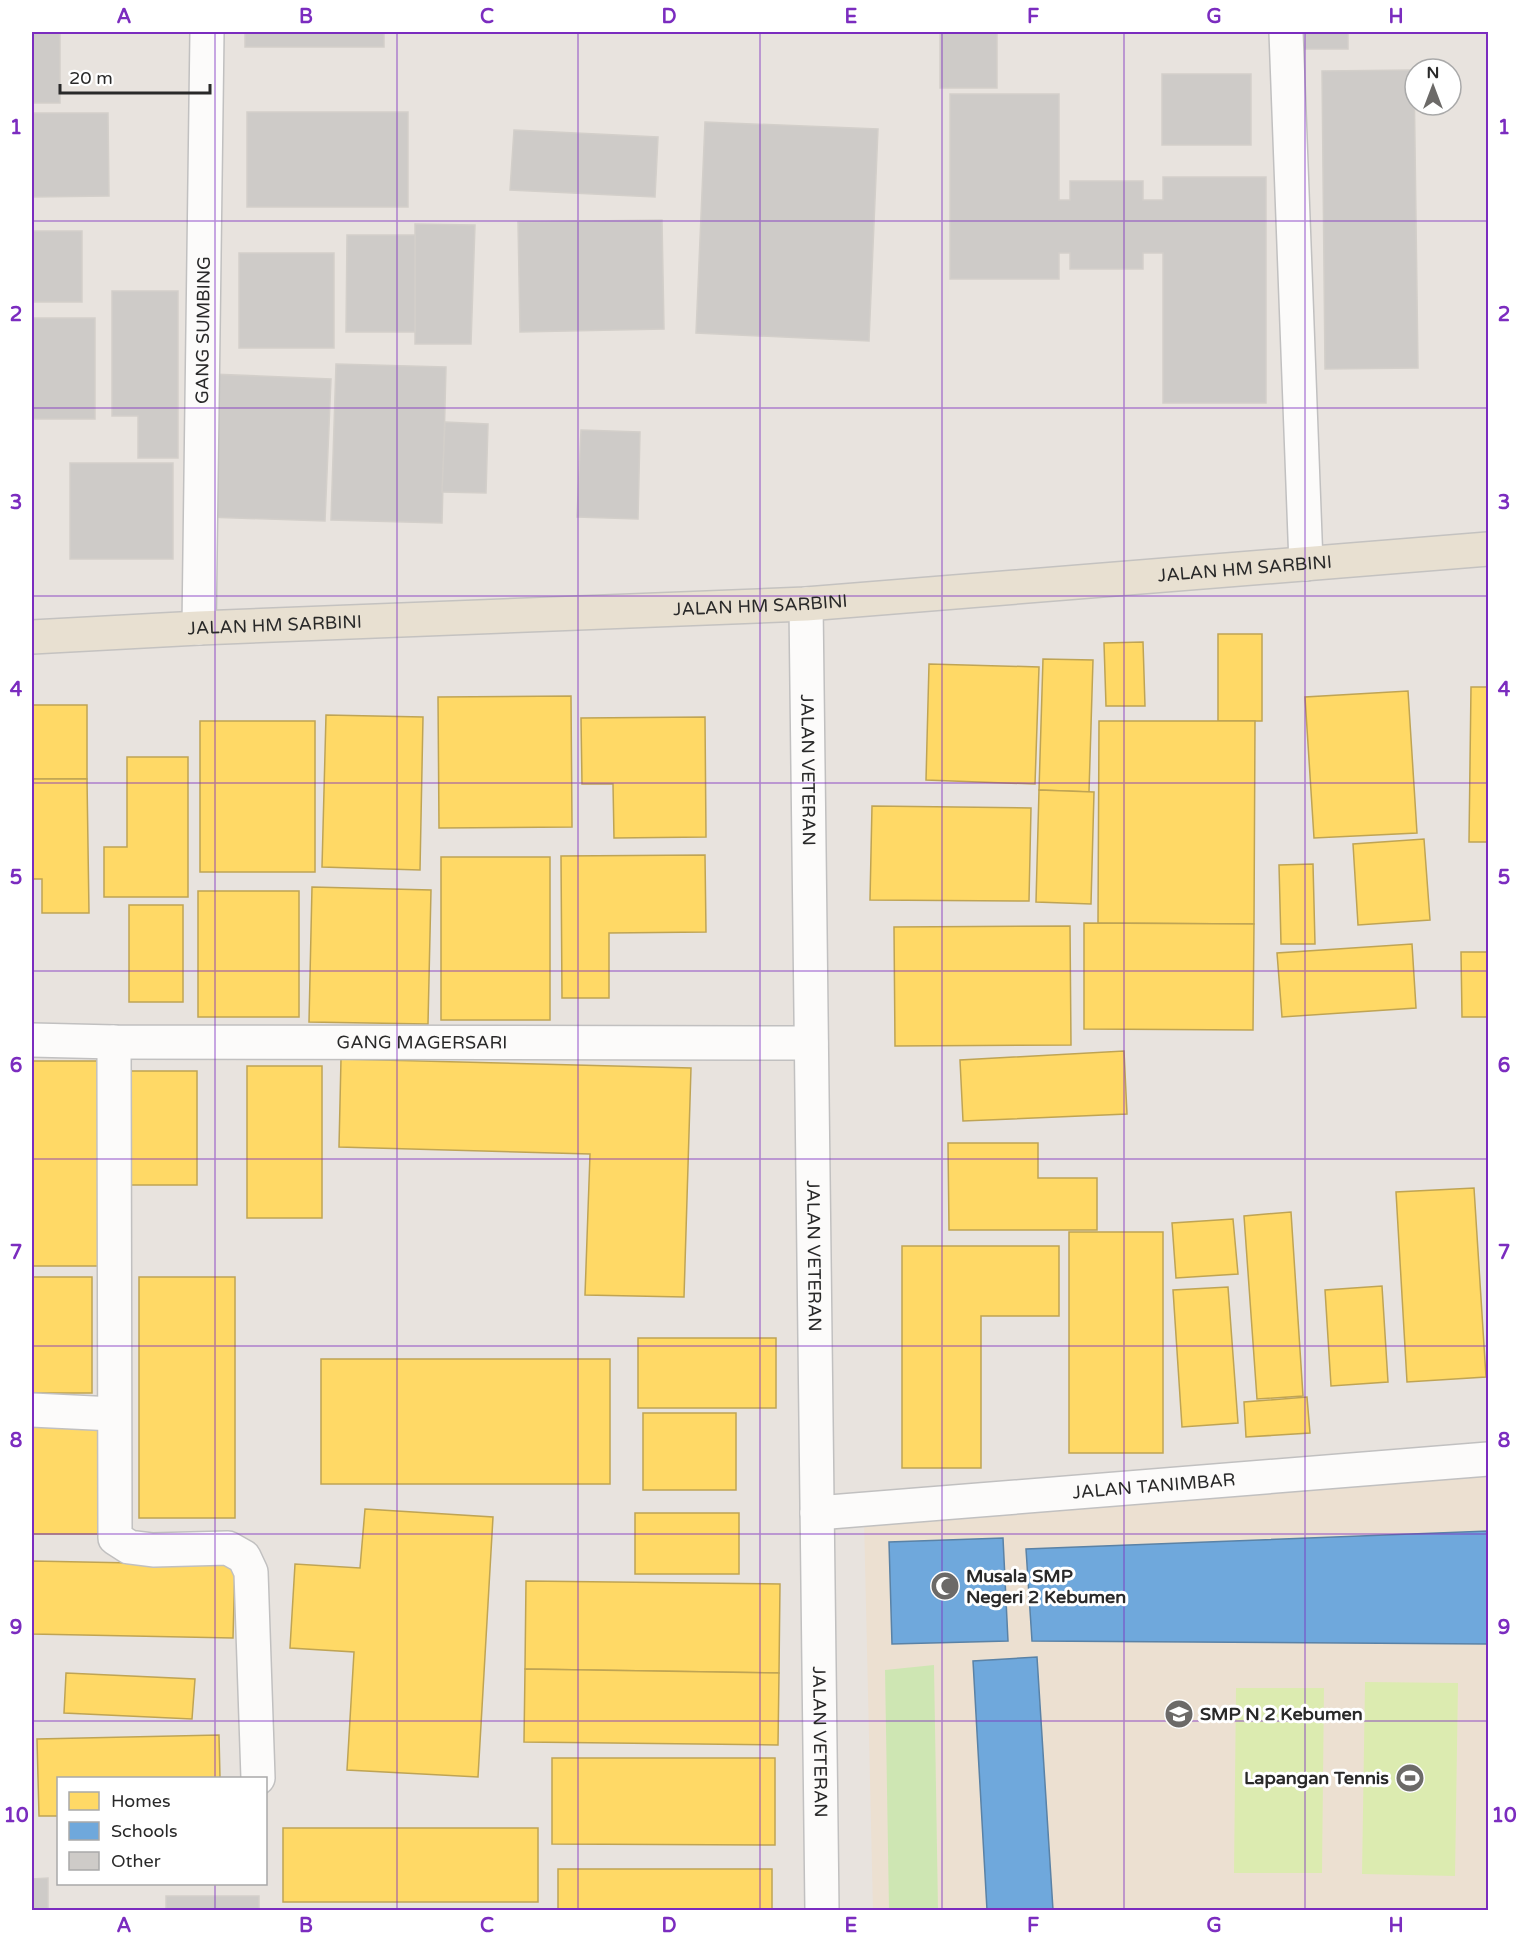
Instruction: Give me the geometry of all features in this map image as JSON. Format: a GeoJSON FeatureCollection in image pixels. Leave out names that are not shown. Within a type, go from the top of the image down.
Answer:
{"type":"FeatureCollection","features":[{"type":"Feature","properties":{"kind":"main road","name":"JALAN HM SARBINI"},"geometry":{"type":"LineString","coordinates":[[32,637],[199,628],[806,604],[1488,549]]}},
{"type":"Feature","properties":{"kind":"street","name":"GANG SUMBING"},"geometry":{"type":"LineString","coordinates":[[199,628],[207,32]]}},
{"type":"Feature","properties":{"kind":"street"},"geometry":{"type":"LineString","coordinates":[[1286,32],[1306,564]]}},
{"type":"Feature","properties":{"kind":"street","name":"JALAN VETERAN"},"geometry":{"type":"LineString","coordinates":[[806,604],[822,1911]]}},
{"type":"Feature","properties":{"kind":"street","name":"GANG MAGERSARI"},"geometry":{"type":"LineString","coordinates":[[32,1040],[811,1043]]}},
{"type":"Feature","properties":{"kind":"street"},"geometry":{"type":"LineString","coordinates":[[114,1042],[115,1538],[129,1548],[228,1548],[244,1557],[251,1572],[258,1777]]}},
{"type":"Feature","properties":{"kind":"street"},"geometry":{"type":"LineString","coordinates":[[32,1410],[114,1414]]}},
{"type":"Feature","properties":{"kind":"street","name":"JALAN TANIMBAR"},"geometry":{"type":"LineString","coordinates":[[817,1513],[1488,1459]]}},
{"type":"Feature","properties":{"kind":"shaded area","name":"SMP N 2 Kebumen"},"geometry":{"type":"Polygon","coordinates":[[[1488,1462],[1488,1910],[873,1910],[864,1518],[1488,1462]]]}},
{"type":"Feature","properties":{"kind":"green space"},"geometry":{"type":"Polygon","coordinates":[[[934,1665],[938,1910],[889,1910],[885,1670],[934,1665]]]}},
{"type":"Feature","properties":{"kind":"green space","name":"Lapangan Tennis"},"geometry":{"type":"Polygon","coordinates":[[[1365,1682],[1458,1683],[1455,1876],[1362,1874],[1365,1682]]]}},
{"type":"Feature","properties":{"kind":"green space"},"geometry":{"type":"Polygon","coordinates":[[[1236,1688],[1324,1688],[1322,1873],[1234,1873],[1236,1688]]]}},
{"type":"Feature","properties":{"kind":"building: Homes"},"geometry":{"type":"Polygon","coordinates":[[[1218,634],[1262,634],[1262,721],[1218,721],[1218,634]]]}},
{"type":"Feature","properties":{"kind":"building: Homes"},"geometry":{"type":"Polygon","coordinates":[[[1143,642],[1145,706],[1106,706],[1104,643],[1143,642]]]}},
{"type":"Feature","properties":{"kind":"building: Homes"},"geometry":{"type":"Polygon","coordinates":[[[1043,659],[1093,660],[1089,792],[1039,790],[1043,659]]]}},
{"type":"Feature","properties":{"kind":"building: Homes"},"geometry":{"type":"Polygon","coordinates":[[[929,664],[1039,667],[1035,784],[926,780],[929,664]]]}},
{"type":"Feature","properties":{"kind":"building: Homes"},"geometry":{"type":"Polygon","coordinates":[[[1471,687],[1488,687],[1488,842],[1469,842],[1471,687]]]}},
{"type":"Feature","properties":{"kind":"building: Homes"},"geometry":{"type":"Polygon","coordinates":[[[1408,691],[1417,833],[1314,838],[1305,697],[1408,691]]]}},
{"type":"Feature","properties":{"kind":"building: Homes"},"geometry":{"type":"Polygon","coordinates":[[[571,696],[572,827],[439,828],[438,697],[571,696]]]}},
{"type":"Feature","properties":{"kind":"building: Homes"},"geometry":{"type":"Polygon","coordinates":[[[32,705],[87,705],[87,779],[32,779],[32,705]]]}},
{"type":"Feature","properties":{"kind":"building: Homes"},"geometry":{"type":"Polygon","coordinates":[[[326,715],[423,717],[420,870],[322,867],[326,715]]]}},
{"type":"Feature","properties":{"kind":"building: Homes"},"geometry":{"type":"Polygon","coordinates":[[[705,717],[706,837],[614,838],[613,784],[582,784],[581,718],[705,717]]]}},
{"type":"Feature","properties":{"kind":"building: Homes"},"geometry":{"type":"Polygon","coordinates":[[[200,721],[315,721],[315,872],[200,872],[200,721]]]}},
{"type":"Feature","properties":{"kind":"building: Homes"},"geometry":{"type":"Polygon","coordinates":[[[1099,721],[1255,721],[1254,924],[1098,923],[1099,721]]]}},
{"type":"Feature","properties":{"kind":"building: Homes"},"geometry":{"type":"Polygon","coordinates":[[[127,757],[188,757],[188,897],[104,897],[104,847],[127,847],[127,757]]]}},
{"type":"Feature","properties":{"kind":"building: Homes"},"geometry":{"type":"Polygon","coordinates":[[[32,779],[87,779],[89,913],[42,913],[42,879],[32,879],[32,779]]]}},
{"type":"Feature","properties":{"kind":"building: Homes"},"geometry":{"type":"Polygon","coordinates":[[[1039,790],[1094,792],[1091,904],[1036,902],[1039,790]]]}},
{"type":"Feature","properties":{"kind":"building: Homes"},"geometry":{"type":"Polygon","coordinates":[[[872,806],[1031,808],[1029,901],[870,900],[872,806]]]}},
{"type":"Feature","properties":{"kind":"building: Homes"},"geometry":{"type":"Polygon","coordinates":[[[1424,839],[1430,920],[1358,925],[1353,844],[1424,839]]]}},
{"type":"Feature","properties":{"kind":"building: Homes"},"geometry":{"type":"Polygon","coordinates":[[[705,855],[706,932],[609,933],[609,998],[562,998],[561,856],[705,855]]]}},
{"type":"Feature","properties":{"kind":"building: Homes"},"geometry":{"type":"Polygon","coordinates":[[[441,857],[550,857],[550,1020],[441,1020],[441,857]]]}},
{"type":"Feature","properties":{"kind":"building: Homes"},"geometry":{"type":"Polygon","coordinates":[[[1313,864],[1315,944],[1281,944],[1279,865],[1313,864]]]}},
{"type":"Feature","properties":{"kind":"building: Homes"},"geometry":{"type":"Polygon","coordinates":[[[312,887],[431,890],[428,1024],[309,1022],[312,887]]]}},
{"type":"Feature","properties":{"kind":"building: Homes"},"geometry":{"type":"Polygon","coordinates":[[[198,891],[299,891],[299,1017],[198,1017],[198,891]]]}},
{"type":"Feature","properties":{"kind":"building: Homes"},"geometry":{"type":"Polygon","coordinates":[[[129,905],[183,905],[183,1002],[129,1002],[129,905]]]}},
{"type":"Feature","properties":{"kind":"building: Homes"},"geometry":{"type":"Polygon","coordinates":[[[1084,923],[1254,924],[1253,1030],[1084,1029],[1084,923]]]}},
{"type":"Feature","properties":{"kind":"building: Homes"},"geometry":{"type":"Polygon","coordinates":[[[1070,926],[1071,1045],[895,1046],[894,927],[1070,926]]]}},
{"type":"Feature","properties":{"kind":"building: Homes"},"geometry":{"type":"Polygon","coordinates":[[[1412,944],[1416,1008],[1282,1017],[1277,953],[1412,944]]]}},
{"type":"Feature","properties":{"kind":"building: Homes"},"geometry":{"type":"Polygon","coordinates":[[[1461,952],[1488,952],[1488,1017],[1462,1017],[1461,952]]]}},
{"type":"Feature","properties":{"kind":"building: Homes"},"geometry":{"type":"Polygon","coordinates":[[[1124,1051],[1127,1114],[963,1121],[960,1060],[1124,1051]]]}},
{"type":"Feature","properties":{"kind":"building: Homes"},"geometry":{"type":"Polygon","coordinates":[[[341,1059],[691,1068],[684,1297],[585,1295],[590,1154],[339,1147],[341,1059]]]}},
{"type":"Feature","properties":{"kind":"building: Homes"},"geometry":{"type":"Polygon","coordinates":[[[32,1061],[108,1061],[106,1266],[32,1266],[32,1061]]]}},
{"type":"Feature","properties":{"kind":"building: Homes"},"geometry":{"type":"Polygon","coordinates":[[[247,1066],[322,1066],[322,1218],[247,1218],[247,1066]]]}},
{"type":"Feature","properties":{"kind":"building: Homes"},"geometry":{"type":"Polygon","coordinates":[[[129,1071],[197,1071],[197,1185],[129,1185],[129,1071]]]}},
{"type":"Feature","properties":{"kind":"building: Homes"},"geometry":{"type":"Polygon","coordinates":[[[948,1143],[1038,1143],[1038,1178],[1097,1178],[1097,1230],[949,1230],[948,1143]]]}},
{"type":"Feature","properties":{"kind":"building: Homes"},"geometry":{"type":"Polygon","coordinates":[[[1474,1188],[1486,1377],[1407,1382],[1396,1192],[1474,1188]]]}},
{"type":"Feature","properties":{"kind":"building: Homes"},"geometry":{"type":"Polygon","coordinates":[[[1291,1212],[1303,1396],[1257,1399],[1244,1216],[1291,1212]]]}},
{"type":"Feature","properties":{"kind":"building: Homes"},"geometry":{"type":"Polygon","coordinates":[[[1233,1219],[1238,1274],[1176,1278],[1172,1223],[1233,1219]]]}},
{"type":"Feature","properties":{"kind":"building: Homes"},"geometry":{"type":"Polygon","coordinates":[[[1069,1232],[1163,1232],[1163,1453],[1069,1453],[1069,1232]]]}},
{"type":"Feature","properties":{"kind":"building: Homes"},"geometry":{"type":"Polygon","coordinates":[[[902,1246],[1059,1246],[1059,1316],[981,1316],[981,1468],[902,1468],[902,1246]]]}},
{"type":"Feature","properties":{"kind":"building: Homes"},"geometry":{"type":"Polygon","coordinates":[[[32,1277],[92,1277],[92,1393],[32,1393],[32,1277]]]}},
{"type":"Feature","properties":{"kind":"building: Homes"},"geometry":{"type":"Polygon","coordinates":[[[139,1277],[235,1277],[235,1518],[139,1518],[139,1277]]]}},
{"type":"Feature","properties":{"kind":"building: Homes"},"geometry":{"type":"Polygon","coordinates":[[[1382,1286],[1388,1382],[1331,1386],[1325,1290],[1382,1286]]]}},
{"type":"Feature","properties":{"kind":"building: Homes"},"geometry":{"type":"Polygon","coordinates":[[[1228,1287],[1238,1423],[1182,1427],[1173,1290],[1228,1287]]]}},
{"type":"Feature","properties":{"kind":"building: Homes"},"geometry":{"type":"Polygon","coordinates":[[[638,1338],[776,1338],[776,1408],[638,1408],[638,1338]]]}},
{"type":"Feature","properties":{"kind":"building: Homes"},"geometry":{"type":"Polygon","coordinates":[[[321,1359],[610,1359],[610,1484],[321,1484],[321,1359]]]}},
{"type":"Feature","properties":{"kind":"building: Homes"},"geometry":{"type":"Polygon","coordinates":[[[1307,1397],[1310,1433],[1246,1437],[1244,1402],[1307,1397]]]}},
{"type":"Feature","properties":{"kind":"building: Homes"},"geometry":{"type":"Polygon","coordinates":[[[643,1413],[736,1413],[736,1490],[643,1490],[643,1413]]]}},
{"type":"Feature","properties":{"kind":"building: Homes"},"geometry":{"type":"Polygon","coordinates":[[[32,1421],[111,1421],[111,1534],[32,1534],[32,1421]]]}},
{"type":"Feature","properties":{"kind":"building: Homes"},"geometry":{"type":"Polygon","coordinates":[[[365,1509],[493,1517],[478,1777],[347,1770],[354,1652],[290,1648],[295,1564],[360,1568],[365,1509]]]}},
{"type":"Feature","properties":{"kind":"building: Homes"},"geometry":{"type":"Polygon","coordinates":[[[635,1513],[739,1513],[739,1574],[635,1574],[635,1513]]]}},
{"type":"Feature","properties":{"kind":"building: Homes"},"geometry":{"type":"Polygon","coordinates":[[[32,1561],[235,1565],[233,1638],[32,1634],[32,1561]]]}},
{"type":"Feature","properties":{"kind":"building: Homes"},"geometry":{"type":"Polygon","coordinates":[[[526,1581],[780,1584],[779,1673],[525,1669],[526,1581]]]}},
{"type":"Feature","properties":{"kind":"building: Homes"},"geometry":{"type":"Polygon","coordinates":[[[525,1669],[779,1673],[778,1745],[524,1742],[525,1669]]]}},
{"type":"Feature","properties":{"kind":"building: Homes"},"geometry":{"type":"Polygon","coordinates":[[[66,1673],[195,1679],[192,1719],[64,1713],[66,1673]]]}},
{"type":"Feature","properties":{"kind":"building: Homes"},"geometry":{"type":"Polygon","coordinates":[[[219,1735],[220,1777],[57,1777],[57,1816],[39,1816],[37,1739],[219,1735]]]}},
{"type":"Feature","properties":{"kind":"building: Homes"},"geometry":{"type":"Polygon","coordinates":[[[552,1758],[775,1758],[775,1845],[552,1844],[552,1758]]]}},
{"type":"Feature","properties":{"kind":"building: Homes"},"geometry":{"type":"Polygon","coordinates":[[[283,1828],[538,1828],[538,1902],[283,1902],[283,1828]]]}},
{"type":"Feature","properties":{"kind":"building: Homes"},"geometry":{"type":"Polygon","coordinates":[[[558,1869],[772,1869],[772,1910],[558,1910],[558,1869]]]}},
{"type":"Feature","properties":{"kind":"building: Schools"},"geometry":{"type":"Polygon","coordinates":[[[1488,1531],[1488,1644],[1032,1641],[1026,1549],[1488,1531]]]}},
{"type":"Feature","properties":{"kind":"building: Schools"},"geometry":{"type":"Polygon","coordinates":[[[1003,1538],[1008,1641],[892,1644],[889,1542],[1003,1538]]]}},
{"type":"Feature","properties":{"kind":"building: Schools"},"geometry":{"type":"Polygon","coordinates":[[[1037,1657],[1053,1910],[987,1910],[973,1661],[1037,1657]]]}},
{"type":"Feature","properties":{"kind":"building: Other"},"geometry":{"type":"Polygon","coordinates":[[[32,32],[60,32],[60,103],[32,103],[32,32]]]}},
{"type":"Feature","properties":{"kind":"building: Other"},"geometry":{"type":"Polygon","coordinates":[[[245,32],[384,32],[384,47],[245,47],[245,32]]]}},
{"type":"Feature","properties":{"kind":"building: Other"},"geometry":{"type":"Polygon","coordinates":[[[526,32],[526,33],[464,33],[526,32]]]}},
{"type":"Feature","properties":{"kind":"building: Other"},"geometry":{"type":"Polygon","coordinates":[[[602,32],[602,33],[543,33],[602,32]]]}},
{"type":"Feature","properties":{"kind":"building: Other"},"geometry":{"type":"Polygon","coordinates":[[[940,32],[997,32],[997,88],[940,88],[940,32]]]}},
{"type":"Feature","properties":{"kind":"building: Other"},"geometry":{"type":"Polygon","coordinates":[[[1306,32],[1348,32],[1348,49],[1305,49],[1306,32]]]}},
{"type":"Feature","properties":{"kind":"building: Other"},"geometry":{"type":"Polygon","coordinates":[[[1403,70],[1403,117],[1415,117],[1418,368],[1325,369],[1322,71],[1403,70]]]}},
{"type":"Feature","properties":{"kind":"building: Other"},"geometry":{"type":"Polygon","coordinates":[[[1162,74],[1251,74],[1251,145],[1162,145],[1162,74]]]}},
{"type":"Feature","properties":{"kind":"building: Other"},"geometry":{"type":"Polygon","coordinates":[[[950,94],[1059,94],[1059,200],[1070,200],[1070,181],[1143,181],[1143,200],[1163,200],[1163,177],[1266,177],[1266,403],[1163,403],[1163,253],[1143,253],[1143,269],[1070,269],[1070,253],[1059,253],[1059,279],[950,279],[950,94]]]}},
{"type":"Feature","properties":{"kind":"building: Other"},"geometry":{"type":"Polygon","coordinates":[[[247,112],[408,112],[408,207],[247,207],[247,112]]]}},
{"type":"Feature","properties":{"kind":"building: Other"},"geometry":{"type":"Polygon","coordinates":[[[32,113],[108,113],[109,196],[32,197],[32,113]]]}},
{"type":"Feature","properties":{"kind":"building: Other"},"geometry":{"type":"Polygon","coordinates":[[[705,122],[878,129],[869,341],[696,333],[705,122]]]}},
{"type":"Feature","properties":{"kind":"building: Other"},"geometry":{"type":"Polygon","coordinates":[[[514,130],[658,137],[655,197],[510,190],[514,130]]]}},
{"type":"Feature","properties":{"kind":"building: Other"},"geometry":{"type":"Polygon","coordinates":[[[662,220],[664,329],[520,332],[518,222],[662,220]]]}},
{"type":"Feature","properties":{"kind":"building: Other"},"geometry":{"type":"Polygon","coordinates":[[[415,224],[475,225],[471,344],[415,344],[415,224]]]}},
{"type":"Feature","properties":{"kind":"building: Other"},"geometry":{"type":"Polygon","coordinates":[[[32,231],[82,231],[82,302],[32,302],[32,231]]]}},
{"type":"Feature","properties":{"kind":"building: Other"},"geometry":{"type":"Polygon","coordinates":[[[347,235],[415,235],[415,332],[346,332],[347,235]]]}},
{"type":"Feature","properties":{"kind":"building: Other"},"geometry":{"type":"Polygon","coordinates":[[[239,253],[334,253],[334,348],[239,348],[239,253]]]}},
{"type":"Feature","properties":{"kind":"building: Other"},"geometry":{"type":"Polygon","coordinates":[[[112,291],[178,291],[178,458],[138,458],[138,416],[112,416],[112,291]]]}},
{"type":"Feature","properties":{"kind":"building: Other"},"geometry":{"type":"Polygon","coordinates":[[[32,318],[95,318],[95,419],[32,419],[32,318]]]}},
{"type":"Feature","properties":{"kind":"building: Other"},"geometry":{"type":"Polygon","coordinates":[[[336,364],[446,367],[442,523],[331,520],[336,364]]]}},
{"type":"Feature","properties":{"kind":"building: Other"},"geometry":{"type":"Polygon","coordinates":[[[211,374],[331,379],[325,521],[207,517],[211,374]]]}},
{"type":"Feature","properties":{"kind":"building: Other"},"geometry":{"type":"Polygon","coordinates":[[[445,422],[488,424],[486,493],[442,492],[445,422]]]}},
{"type":"Feature","properties":{"kind":"building: Other"},"geometry":{"type":"Polygon","coordinates":[[[581,430],[640,432],[638,519],[577,517],[581,430]]]}},
{"type":"Feature","properties":{"kind":"building: Other"},"geometry":{"type":"Polygon","coordinates":[[[70,463],[173,463],[173,559],[70,559],[70,463]]]}},
{"type":"Feature","properties":{"kind":"building: Other"},"geometry":{"type":"Polygon","coordinates":[[[48,1878],[48,1910],[32,1910],[32,1879],[48,1878]]]}},
{"type":"Feature","properties":{"kind":"building: Other"},"geometry":{"type":"Polygon","coordinates":[[[166,1896],[259,1896],[259,1910],[166,1910],[166,1896]]]}},
{"type":"Feature","properties":{"kind":"place","name":"Musala SMP Negeri 2 Kebumen"},"geometry":{"type":"Point","coordinates":[945,1586]}},
{"type":"Feature","properties":{"kind":"place","name":"SMP N 2 Kebumen"},"geometry":{"type":"Point","coordinates":[1179,1714]}},
{"type":"Feature","properties":{"kind":"place","name":"Lapangan Tennis"},"geometry":{"type":"Point","coordinates":[1410,1778]}}]}
